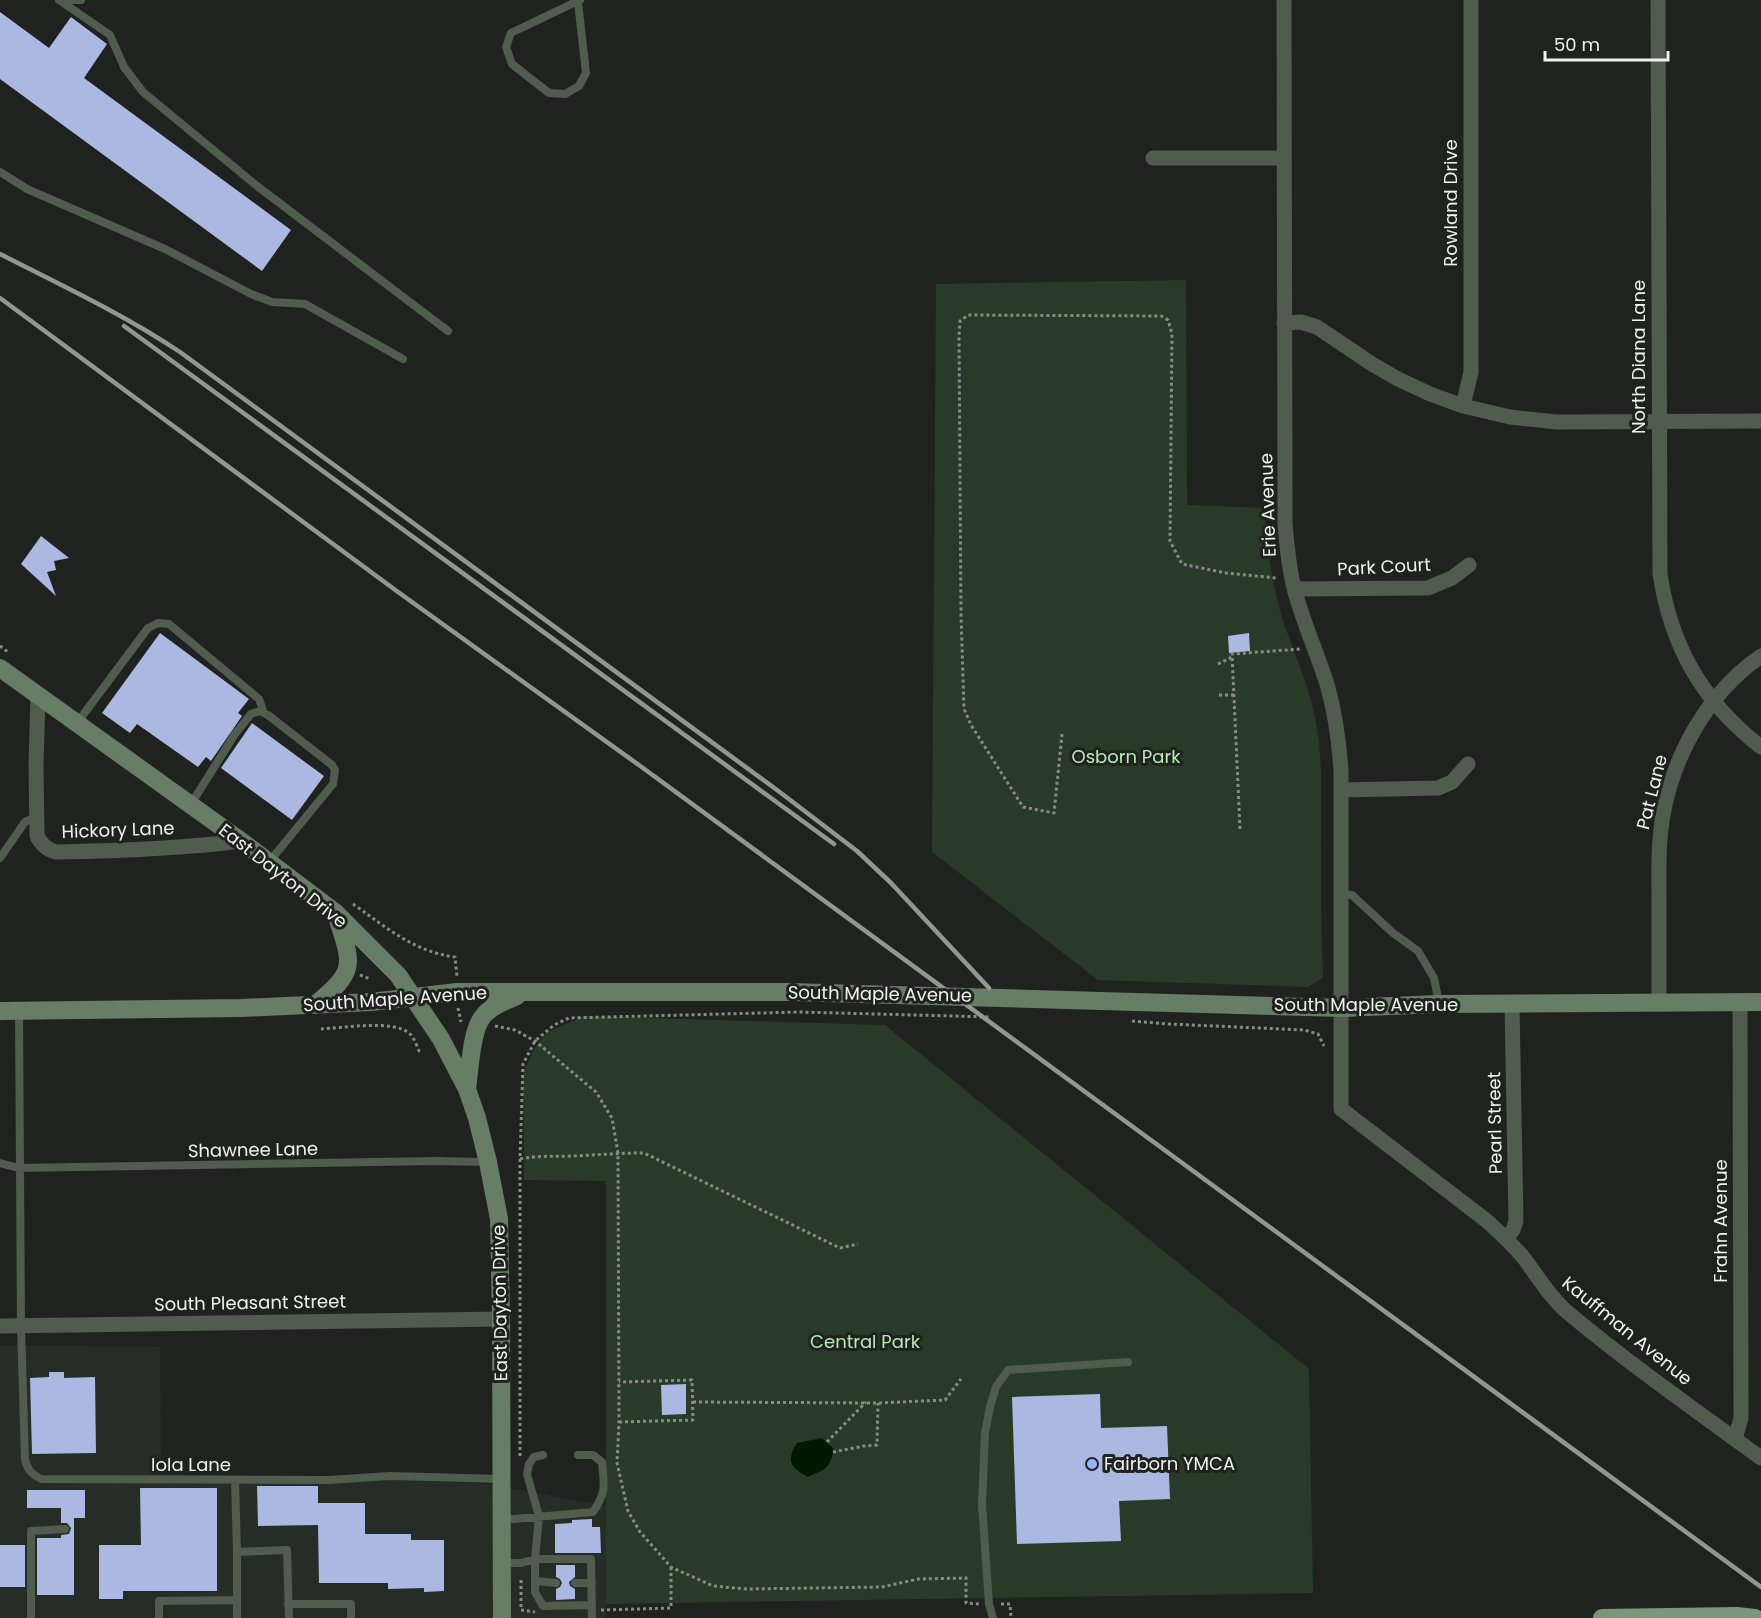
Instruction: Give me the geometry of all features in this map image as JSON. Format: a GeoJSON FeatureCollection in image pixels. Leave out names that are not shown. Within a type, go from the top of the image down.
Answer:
{"type":"FeatureCollection","features":[{"type":"Feature","properties":{"kind":"main road","name":"East Dayton Drive"},"geometry":{"type":"LineString","coordinates":[[0,668],[336,913],[398,975],[415,997],[441,1039],[467,1089],[488,1162],[499,1219],[502,1618]]}},
{"type":"Feature","properties":{"kind":"main road"},"geometry":{"type":"LineString","coordinates":[[315,1005],[335,988],[348,970],[347,949],[336,913]]}},
{"type":"Feature","properties":{"kind":"main road","name":"South Maple Avenue"},"geometry":{"type":"LineString","coordinates":[[0,1011],[315,1005],[371,1002],[457,992],[790,992],[1343,1008],[1439,1004],[1761,1002]]}},
{"type":"Feature","properties":{"kind":"main road"},"geometry":{"type":"LineString","coordinates":[[467,1089],[475,1036],[484,1015],[498,1004],[523,993]]}},
{"type":"Feature","properties":{"kind":"main road"},"geometry":{"type":"LineString","coordinates":[[1602,1618],[1746,1617],[1761,1612]]}},
{"type":"Feature","properties":{"kind":"street","name":"Erie Avenue"},"geometry":{"type":"LineString","coordinates":[[1284,0],[1285,524],[1294,584],[1328,686],[1339,746],[1343,1008],[1341,1108]]}},
{"type":"Feature","properties":{"kind":"street","name":"Rowland Drive"},"geometry":{"type":"LineString","coordinates":[[1463,406],[1471,372],[1471,0]]}},
{"type":"Feature","properties":{"kind":"street","name":"North Diana Lane"},"geometry":{"type":"LineString","coordinates":[[1658,0],[1659,558],[1663,595],[1670,623],[1695,676],[1729,720],[1761,747]]}},
{"type":"Feature","properties":{"kind":"street"},"geometry":{"type":"LineString","coordinates":[[1153,158],[1284,158]]}},
{"type":"Feature","properties":{"kind":"street"},"geometry":{"type":"LineString","coordinates":[[1284,323],[1300,322],[1317,327],[1398,379],[1430,394],[1463,406],[1510,417],[1557,422],[1761,421]]}},
{"type":"Feature","properties":{"kind":"street","name":"Park Court"},"geometry":{"type":"LineString","coordinates":[[1294,584],[1428,588],[1452,578],[1469,565]]}},
{"type":"Feature","properties":{"kind":"street","name":"Pat Lane"},"geometry":{"type":"LineString","coordinates":[[1659,1003],[1659,845],[1670,785],[1681,754],[1695,727],[1713,701],[1739,673],[1761,656]]}},
{"type":"Feature","properties":{"kind":"street","name":"Hickory Lane"},"geometry":{"type":"LineString","coordinates":[[38,695],[37,836],[41,844],[56,852],[201,847],[241,842]]}},
{"type":"Feature","properties":{"kind":"street"},"geometry":{"type":"LineString","coordinates":[[1341,790],[1438,788],[1452,782],[1468,764]]}},
{"type":"Feature","properties":{"kind":"street","name":"Frahn Avenue"},"geometry":{"type":"LineString","coordinates":[[1735,1439],[1741,1418],[1740,1003]]}},
{"type":"Feature","properties":{"kind":"street","name":"Pearl Street"},"geometry":{"type":"LineString","coordinates":[[1506,1239],[1516,1221],[1512,1004]]}},
{"type":"Feature","properties":{"kind":"street","name":"Kauffman Avenue"},"geometry":{"type":"LineString","coordinates":[[1341,1108],[1487,1221],[1522,1257],[1564,1310],[1672,1394],[1761,1458]]}},
{"type":"Feature","properties":{"kind":"street","name":"South Pleasant Street"},"geometry":{"type":"LineString","coordinates":[[0,1326],[501,1319]]}},
{"type":"Feature","properties":{"kind":"lane"},"geometry":{"type":"LineString","coordinates":[[59,0],[81,0]]}},
{"type":"Feature","properties":{"kind":"lane"},"geometry":{"type":"LineString","coordinates":[[59,0],[110,35],[124,67],[143,92],[266,194],[448,331]]}},
{"type":"Feature","properties":{"kind":"lane"},"geometry":{"type":"LineString","coordinates":[[579,1],[586,74],[579,86],[565,94],[549,93],[512,64],[506,47],[511,33],[579,1]]}},
{"type":"Feature","properties":{"kind":"lane"},"geometry":{"type":"LineString","coordinates":[[0,172],[27,189],[165,249],[251,294],[272,302],[305,304],[403,359]]}},
{"type":"Feature","properties":{"kind":"lane"},"geometry":{"type":"LineString","coordinates":[[77,723],[148,628],[158,623],[169,624],[259,699],[264,713]]}},
{"type":"Feature","properties":{"kind":"lane"},"geometry":{"type":"LineString","coordinates":[[190,805],[235,734],[251,714],[260,711],[264,713],[332,765],[335,770],[333,784],[269,862]]}},
{"type":"Feature","properties":{"kind":"lane"},"geometry":{"type":"LineString","coordinates":[[0,858],[25,822],[37,817]]}},
{"type":"Feature","properties":{"kind":"lane"},"geometry":{"type":"LineString","coordinates":[[1341,894],[1352,895],[1393,933],[1418,951],[1434,978],[1439,1004]]}},
{"type":"Feature","properties":{"kind":"lane"},"geometry":{"type":"LineString","coordinates":[[19,1010],[21,1326]]}},
{"type":"Feature","properties":{"kind":"lane","name":"Shawnee Lane"},"geometry":{"type":"LineString","coordinates":[[0,1163],[19,1168],[488,1162]]}},
{"type":"Feature","properties":{"kind":"lane","name":"Iola Lane"},"geometry":{"type":"LineString","coordinates":[[21,1326],[25,1459],[32,1475],[41,1479],[329,1480],[390,1476],[502,1479]]}},
{"type":"Feature","properties":{"kind":"lane"},"geometry":{"type":"LineString","coordinates":[[993,1618],[989,1604],[982,1504],[985,1433],[996,1387],[1008,1370],[1128,1362]]}},
{"type":"Feature","properties":{"kind":"lane"},"geometry":{"type":"LineString","coordinates":[[543,1455],[534,1457],[529,1464],[527,1474],[539,1516],[535,1592],[543,1606],[592,1605]]}},
{"type":"Feature","properties":{"kind":"lane"},"geometry":{"type":"LineString","coordinates":[[501,1520],[593,1512],[603,1498],[602,1462],[593,1455],[578,1455]]}},
{"type":"Feature","properties":{"kind":"lane"},"geometry":{"type":"LineString","coordinates":[[235,1480],[237,1618]]}},
{"type":"Feature","properties":{"kind":"lane"},"geometry":{"type":"LineString","coordinates":[[32,1618],[31,1531],[65,1529]]}},
{"type":"Feature","properties":{"kind":"lane"},"geometry":{"type":"LineString","coordinates":[[237,1552],[287,1550],[289,1618]]}},
{"type":"Feature","properties":{"kind":"lane"},"geometry":{"type":"LineString","coordinates":[[501,1563],[520,1563],[535,1558],[591,1559],[592,1618]]}},
{"type":"Feature","properties":{"kind":"lane"},"geometry":{"type":"LineString","coordinates":[[535,1581],[556,1582]]}},
{"type":"Feature","properties":{"kind":"lane"},"geometry":{"type":"LineString","coordinates":[[575,1583],[592,1583]]}},
{"type":"Feature","properties":{"kind":"lane"},"geometry":{"type":"LineString","coordinates":[[159,1618],[159,1601],[237,1600]]}},
{"type":"Feature","properties":{"kind":"lane"},"geometry":{"type":"LineString","coordinates":[[288,1604],[351,1604],[351,1618]]}},
{"type":"Feature","properties":{"kind":"path"},"geometry":{"type":"LineString","coordinates":[[1062,734],[1054,813],[1023,807],[971,725],[964,708],[959,336],[960,321],[968,315],[1161,316],[1168,320],[1172,334],[1170,540],[1174,552],[1182,564],[1294,584]]}},
{"type":"Feature","properties":{"kind":"path"},"geometry":{"type":"LineString","coordinates":[[1218,664],[1232,657],[1232,654],[1314,648]]}},
{"type":"Feature","properties":{"kind":"path"},"geometry":{"type":"LineString","coordinates":[[1232,657],[1240,829]]}},
{"type":"Feature","properties":{"kind":"path"},"geometry":{"type":"LineString","coordinates":[[1219,695],[1234,695]]}},
{"type":"Feature","properties":{"kind":"path"},"geometry":{"type":"LineString","coordinates":[[388,938],[391,931]]}},
{"type":"Feature","properties":{"kind":"path"},"geometry":{"type":"LineString","coordinates":[[370,986],[372,975]]}},
{"type":"Feature","properties":{"kind":"path"},"geometry":{"type":"LineString","coordinates":[[520,1461],[520,1159],[523,1064],[536,1041],[554,1025],[569,1018],[799,1012],[996,1017]]}},
{"type":"Feature","properties":{"kind":"path"},"geometry":{"type":"LineString","coordinates":[[1123,1020],[1304,1030],[1318,1034],[1323,1041],[1326,1053]]}},
{"type":"Feature","properties":{"kind":"path"},"geometry":{"type":"LineString","coordinates":[[489,1024],[515,1030],[536,1041],[596,1092],[612,1118],[618,1153],[619,1422],[617,1463],[628,1511],[640,1532],[671,1566],[713,1586],[747,1590],[882,1587],[918,1579],[966,1578],[966,1603],[971,1604]]}},
{"type":"Feature","properties":{"kind":"path"},"geometry":{"type":"LineString","coordinates":[[321,1029],[372,1025],[400,1028],[411,1035],[419,1051],[421,1050]]}},
{"type":"Feature","properties":{"kind":"path"},"geometry":{"type":"LineString","coordinates":[[520,1159],[540,1155],[644,1153],[840,1248],[858,1244]]}},
{"type":"Feature","properties":{"kind":"path"},"geometry":{"type":"LineString","coordinates":[[693,1402],[945,1400],[961,1379]]}},
{"type":"Feature","properties":{"kind":"path"},"geometry":{"type":"LineString","coordinates":[[619,1382],[692,1380],[693,1402],[693,1420],[619,1422]]}},
{"type":"Feature","properties":{"kind":"path"},"geometry":{"type":"LineString","coordinates":[[827,1442],[866,1402]]}},
{"type":"Feature","properties":{"kind":"path"},"geometry":{"type":"LineString","coordinates":[[833,1452],[877,1445],[878,1402]]}},
{"type":"Feature","properties":{"kind":"path"},"geometry":{"type":"LineString","coordinates":[[520,1563],[521,1610]]}},
{"type":"Feature","properties":{"kind":"path"},"geometry":{"type":"LineString","coordinates":[[671,1566],[671,1608]]}},
{"type":"Feature","properties":{"kind":"path"},"geometry":{"type":"LineString","coordinates":[[1001,1604],[1010,1604],[1011,1618]]}},
{"type":"Feature","properties":{"kind":"shaded area"},"geometry":{"type":"Polygon","coordinates":[[[0,1345],[160,1347],[161,1474],[482,1483],[606,1506],[606,1618],[0,1618],[0,1345]]]}},
{"type":"Feature","properties":{"kind":"shaded area"},"geometry":{"type":"Polygon","coordinates":[[[822,1438],[834,1449],[831,1460],[823,1470],[808,1477],[794,1467],[792,1454],[797,1443],[822,1438]]]}},
{"type":"Feature","properties":{"kind":"green space","name":"Osborn Park"},"geometry":{"type":"Polygon","coordinates":[[[1186,280],[1187,505],[1265,508],[1268,552],[1276,595],[1316,723],[1321,778],[1323,978],[1308,987],[1098,980],[932,852],[936,284],[1186,280]]]}},
{"type":"Feature","properties":{"kind":"green space","name":"Central Park"},"geometry":{"type":"Polygon","coordinates":[[[584,1016],[885,1025],[1309,1369],[1313,1593],[606,1604],[606,1181],[524,1180],[523,1073],[532,1053],[546,1033],[584,1016]]]}},
{"type":"Feature","properties":{"kind":"building"},"geometry":{"type":"Polygon","coordinates":[[[0,12],[49,48],[71,17],[107,44],[84,78],[291,230],[262,271],[0,79],[0,12]]]}},
{"type":"Feature","properties":{"kind":"building"},"geometry":{"type":"Polygon","coordinates":[[[41,536],[69,558],[54,561],[56,570],[47,572],[56,596],[21,564],[41,536]]]}},
{"type":"Feature","properties":{"kind":"building"},"geometry":{"type":"Polygon","coordinates":[[[160,633],[249,699],[238,713],[242,716],[211,761],[206,757],[198,767],[137,724],[130,733],[102,713],[160,633]]]}},
{"type":"Feature","properties":{"kind":"building"},"geometry":{"type":"Polygon","coordinates":[[[1249,633],[1250,651],[1229,653],[1228,636],[1249,633]]]}},
{"type":"Feature","properties":{"kind":"building"},"geometry":{"type":"Polygon","coordinates":[[[252,723],[324,776],[292,820],[221,768],[252,723]]]}},
{"type":"Feature","properties":{"kind":"building"},"geometry":{"type":"Polygon","coordinates":[[[49,1372],[64,1372],[64,1378],[95,1377],[96,1453],[32,1454],[30,1378],[49,1377],[49,1372]]]}},
{"type":"Feature","properties":{"kind":"building"},"geometry":{"type":"Polygon","coordinates":[[[686,1384],[686,1414],[662,1415],[661,1385],[686,1384]]]}},
{"type":"Feature","properties":{"kind":"building","name":"Fairborn YMCA"},"geometry":{"type":"Polygon","coordinates":[[[1100,1394],[1101,1428],[1167,1426],[1170,1499],[1119,1501],[1121,1541],[1017,1544],[1012,1397],[1100,1394]]]}},
{"type":"Feature","properties":{"kind":"building"},"geometry":{"type":"Polygon","coordinates":[[[257,1486],[318,1486],[318,1503],[365,1503],[365,1534],[411,1534],[411,1540],[444,1540],[444,1591],[424,1592],[424,1588],[388,1589],[388,1583],[319,1583],[318,1525],[258,1526],[257,1486]]]}},
{"type":"Feature","properties":{"kind":"building"},"geometry":{"type":"Polygon","coordinates":[[[140,1488],[217,1488],[217,1591],[123,1591],[123,1599],[99,1599],[99,1545],[141,1545],[140,1488]]]}},
{"type":"Feature","properties":{"kind":"building"},"geometry":{"type":"Polygon","coordinates":[[[27,1490],[85,1490],[85,1518],[74,1518],[74,1595],[37,1595],[37,1538],[61,1538],[61,1535],[69,1534],[71,1528],[67,1523],[61,1523],[61,1508],[27,1508],[27,1490]]]}},
{"type":"Feature","properties":{"kind":"building"},"geometry":{"type":"Polygon","coordinates":[[[592,1519],[592,1527],[600,1527],[601,1553],[555,1553],[555,1524],[592,1519]]]}},
{"type":"Feature","properties":{"kind":"building"},"geometry":{"type":"Polygon","coordinates":[[[0,1545],[25,1545],[25,1587],[0,1587],[0,1545]]]}},
{"type":"Feature","properties":{"kind":"building"},"geometry":{"type":"Polygon","coordinates":[[[556,1565],[575,1565],[575,1577],[569,1582],[570,1586],[575,1589],[575,1599],[556,1600],[556,1589],[562,1583],[556,1577],[556,1565]]]}},
{"type":"Feature","properties":{"kind":"railway"},"geometry":{"type":"LineString","coordinates":[[0,254],[114,312],[180,352],[777,790],[857,851],[891,883],[989,988]]}},
{"type":"Feature","properties":{"kind":"railway"},"geometry":{"type":"LineString","coordinates":[[0,298],[398,592],[643,768],[1761,1587]]}},
{"type":"Feature","properties":{"kind":"railway"},"geometry":{"type":"LineString","coordinates":[[124,326],[834,844]]}},
{"type":"Feature","properties":{"kind":"place","name":"Fairborn YMCA"},"geometry":{"type":"Point","coordinates":[1092,1464]}}]}
